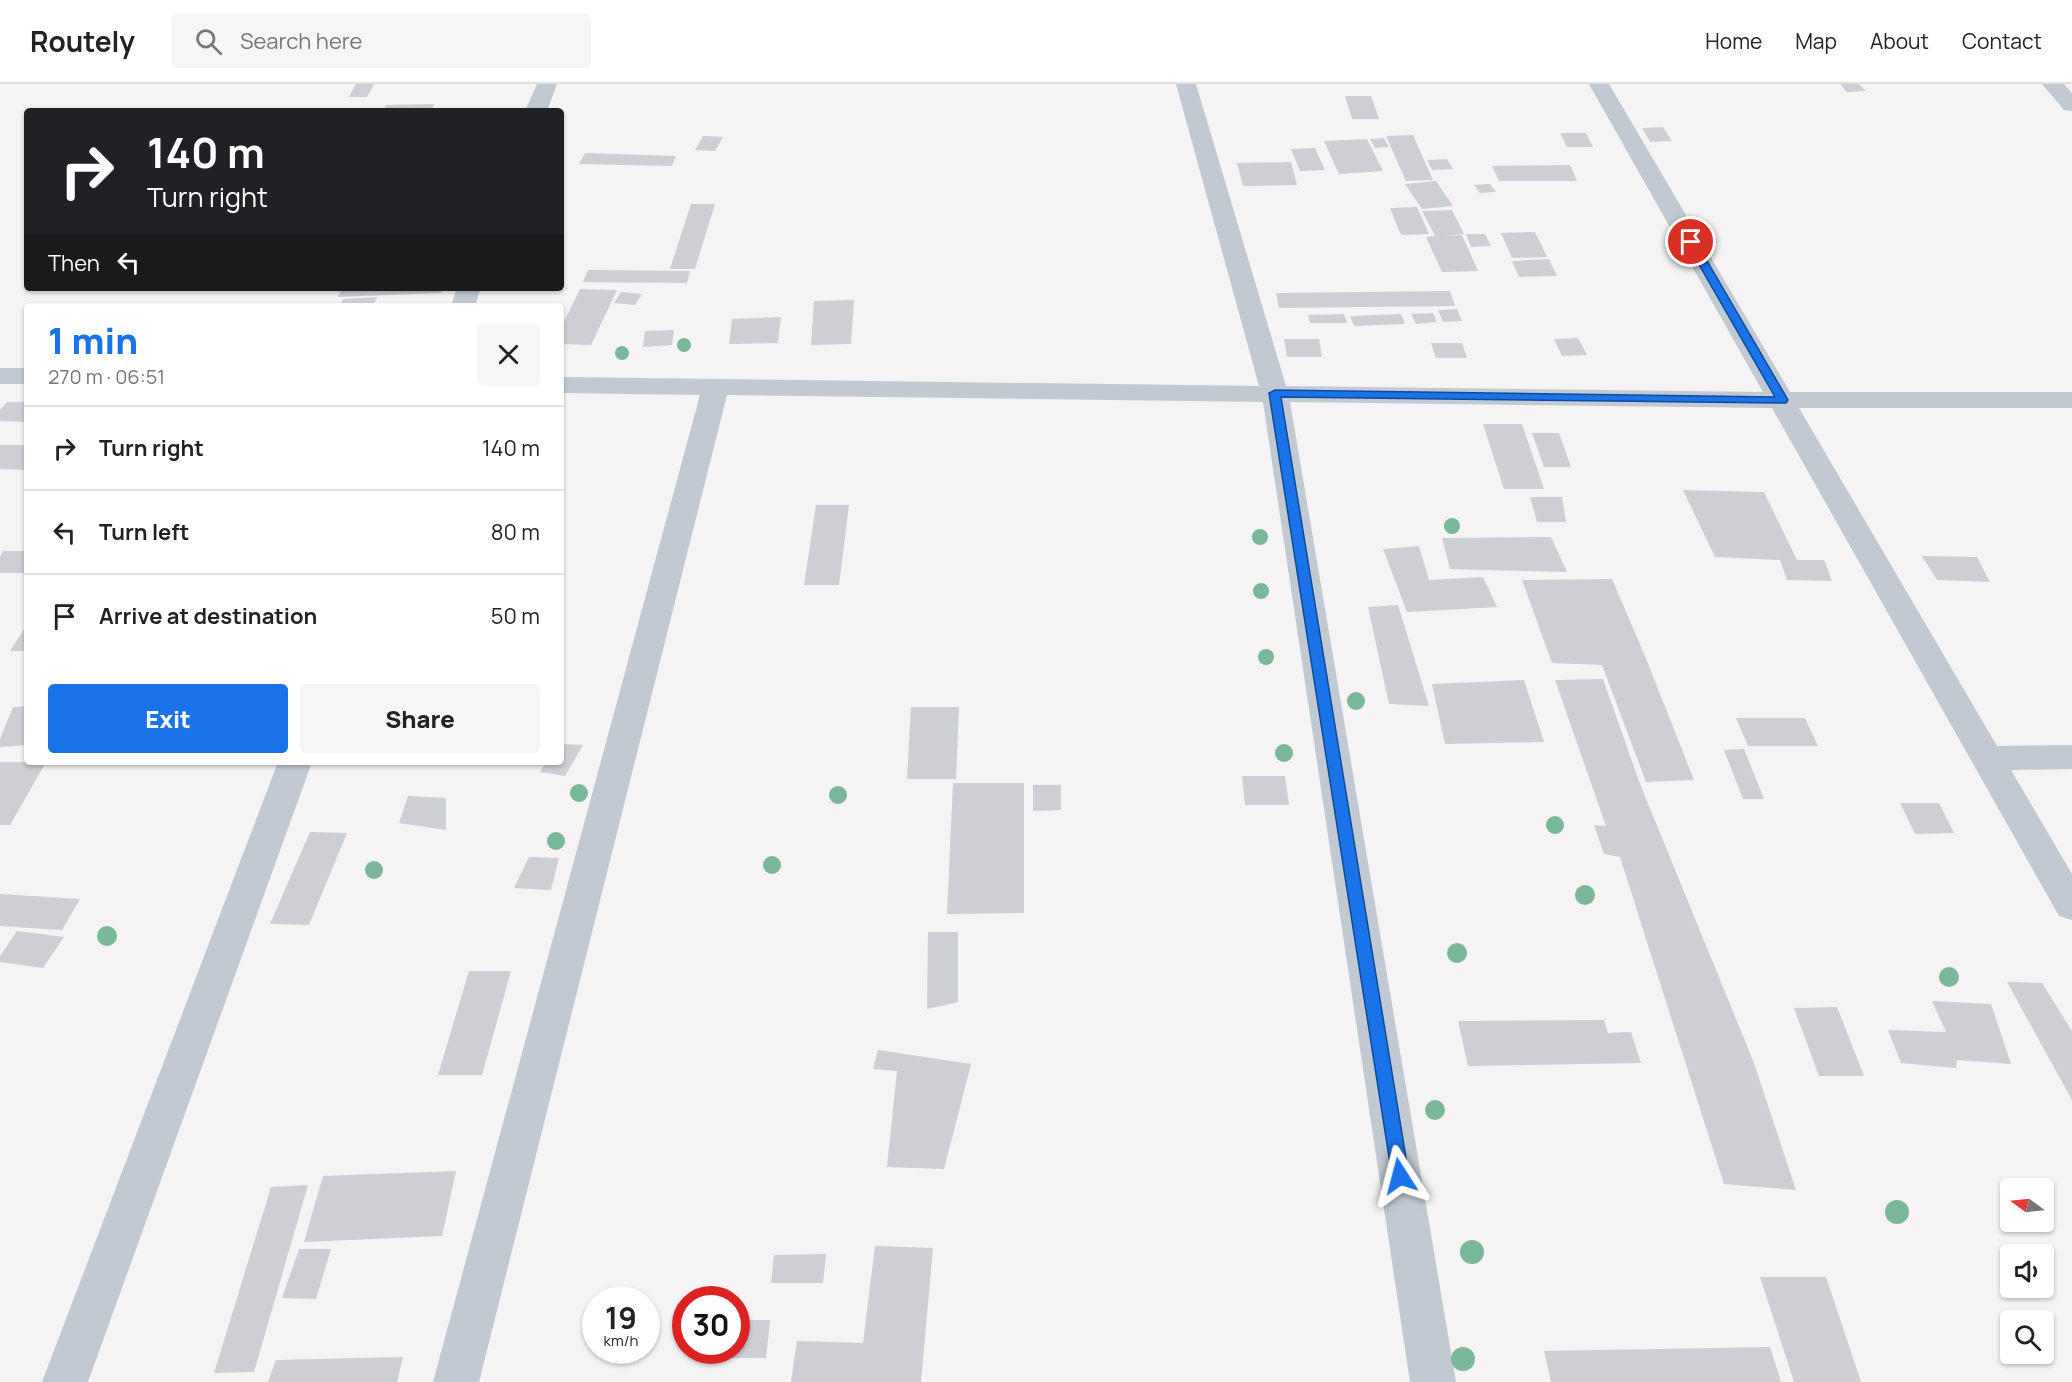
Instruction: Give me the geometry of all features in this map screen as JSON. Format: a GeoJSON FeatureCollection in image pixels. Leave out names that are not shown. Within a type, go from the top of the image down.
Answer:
{"type":"FeatureCollection","features":[{"type":"Feature","properties":{"kind":"street"},"geometry":{"type":"LineString","coordinates":[[537,108],[548,84]]}},
{"type":"Feature","properties":{"kind":"street"},"geometry":{"type":"LineString","coordinates":[[1186,84],[1275,393],[1433,1382]]}},
{"type":"Feature","properties":{"kind":"street"},"geometry":{"type":"LineString","coordinates":[[1599,84],[2072,906]]}},
{"type":"Feature","properties":{"kind":"street"},"geometry":{"type":"LineString","coordinates":[[2052,84],[2072,105]]}},
{"type":"Feature","properties":{"kind":"street"},"geometry":{"type":"LineString","coordinates":[[0,376],[24,376]]}},
{"type":"Feature","properties":{"kind":"street"},"geometry":{"type":"LineString","coordinates":[[564,385],[715,389],[1782,400],[2072,400]]}},
{"type":"Feature","properties":{"kind":"street"},"geometry":{"type":"LineString","coordinates":[[456,1382],[715,389]]}},
{"type":"Feature","properties":{"kind":"street"},"geometry":{"type":"LineString","coordinates":[[1988,758],[2072,757]]}},
{"type":"Feature","properties":{"kind":"street"},"geometry":{"type":"LineString","coordinates":[[65,1382],[294,765]]}},
{"type":"Feature","properties":{"kind":"building"},"geometry":{"type":"Polygon","coordinates":[[[356,84],[374,84],[367,97],[349,97],[356,84]]]}},
{"type":"Feature","properties":{"kind":"building"},"geometry":{"type":"Polygon","coordinates":[[[1840,84],[1859,84],[1866,91],[1847,92],[1840,84]]]}},
{"type":"Feature","properties":{"kind":"building"},"geometry":{"type":"Polygon","coordinates":[[[1345,96],[1371,96],[1379,119],[1352,119],[1345,96]]]}},
{"type":"Feature","properties":{"kind":"building"},"geometry":{"type":"Polygon","coordinates":[[[434,104],[432,108],[384,108],[386,105],[434,104]]]}},
{"type":"Feature","properties":{"kind":"building"},"geometry":{"type":"Polygon","coordinates":[[[1663,127],[1672,141],[1650,142],[1642,128],[1663,127]]]}},
{"type":"Feature","properties":{"kind":"building"},"geometry":{"type":"Polygon","coordinates":[[[1560,133],[1586,133],[1593,147],[1567,147],[1560,133]]]}},
{"type":"Feature","properties":{"kind":"building"},"geometry":{"type":"Polygon","coordinates":[[[1413,135],[1433,180],[1406,181],[1386,136],[1413,135]]]}},
{"type":"Feature","properties":{"kind":"building"},"geometry":{"type":"Polygon","coordinates":[[[703,136],[723,137],[715,151],[695,150],[703,136]]]}},
{"type":"Feature","properties":{"kind":"building"},"geometry":{"type":"Polygon","coordinates":[[[1384,138],[1389,147],[1375,148],[1370,139],[1384,138]]]}},
{"type":"Feature","properties":{"kind":"building"},"geometry":{"type":"Polygon","coordinates":[[[1367,139],[1383,171],[1339,174],[1324,141],[1367,139]]]}},
{"type":"Feature","properties":{"kind":"building"},"geometry":{"type":"Polygon","coordinates":[[[1315,148],[1325,170],[1300,171],[1291,149],[1315,148]]]}},
{"type":"Feature","properties":{"kind":"building"},"geometry":{"type":"Polygon","coordinates":[[[585,153],[676,156],[672,166],[579,164],[585,153]]]}},
{"type":"Feature","properties":{"kind":"building"},"geometry":{"type":"Polygon","coordinates":[[[1447,159],[1453,169],[1432,170],[1427,160],[1447,159]]]}},
{"type":"Feature","properties":{"kind":"building"},"geometry":{"type":"Polygon","coordinates":[[[1291,162],[1297,185],[1243,186],[1237,163],[1291,162]]]}},
{"type":"Feature","properties":{"kind":"building"},"geometry":{"type":"Polygon","coordinates":[[[1570,165],[1577,181],[1499,181],[1492,166],[1570,165]]]}},
{"type":"Feature","properties":{"kind":"building"},"geometry":{"type":"Polygon","coordinates":[[[1436,181],[1453,206],[1422,209],[1405,184],[1436,181]]]}},
{"type":"Feature","properties":{"kind":"building"},"geometry":{"type":"Polygon","coordinates":[[[1490,184],[1496,192],[1480,193],[1474,185],[1490,184]]]}},
{"type":"Feature","properties":{"kind":"building"},"geometry":{"type":"Polygon","coordinates":[[[691,204],[715,204],[695,269],[670,269],[691,204]]]}},
{"type":"Feature","properties":{"kind":"building"},"geometry":{"type":"Polygon","coordinates":[[[1417,207],[1429,234],[1401,235],[1390,208],[1417,207]]]}},
{"type":"Feature","properties":{"kind":"building"},"geometry":{"type":"Polygon","coordinates":[[[1452,210],[1464,234],[1442,236],[1462,235],[1478,271],[1442,272],[1426,237],[1435,236],[1422,211],[1452,210]]]}},
{"type":"Feature","properties":{"kind":"building"},"geometry":{"type":"Polygon","coordinates":[[[1535,232],[1547,257],[1512,258],[1501,233],[1535,232]]]}},
{"type":"Feature","properties":{"kind":"building"},"geometry":{"type":"Polygon","coordinates":[[[1466,234],[1485,234],[1491,246],[1471,247],[1466,234]]]}},
{"type":"Feature","properties":{"kind":"building"},"geometry":{"type":"Polygon","coordinates":[[[1549,259],[1557,276],[1519,277],[1512,261],[1549,259]]]}},
{"type":"Feature","properties":{"kind":"building"},"geometry":{"type":"Polygon","coordinates":[[[588,270],[690,271],[687,283],[583,282],[588,270]]]}},
{"type":"Feature","properties":{"kind":"building"},"geometry":{"type":"Polygon","coordinates":[[[580,289],[617,290],[591,345],[564,344],[564,322],[580,289]]]}},
{"type":"Feature","properties":{"kind":"building"},"geometry":{"type":"Polygon","coordinates":[[[341,291],[442,291],[441,293],[338,297],[341,291]]]}},
{"type":"Feature","properties":{"kind":"building"},"geometry":{"type":"Polygon","coordinates":[[[1450,291],[1455,306],[1279,308],[1276,293],[1450,291]]]}},
{"type":"Feature","properties":{"kind":"building"},"geometry":{"type":"Polygon","coordinates":[[[621,292],[642,294],[635,305],[614,303],[621,292]]]}},
{"type":"Feature","properties":{"kind":"building"},"geometry":{"type":"Polygon","coordinates":[[[377,297],[374,303],[341,303],[343,299],[377,297]]]}},
{"type":"Feature","properties":{"kind":"building"},"geometry":{"type":"Polygon","coordinates":[[[854,300],[851,344],[811,345],[814,301],[854,300]]]}},
{"type":"Feature","properties":{"kind":"building"},"geometry":{"type":"Polygon","coordinates":[[[1457,309],[1462,321],[1443,322],[1438,310],[1457,309]]]}},
{"type":"Feature","properties":{"kind":"building"},"geometry":{"type":"Polygon","coordinates":[[[1433,313],[1437,322],[1416,324],[1411,314],[1433,313]]]}},
{"type":"Feature","properties":{"kind":"building"},"geometry":{"type":"Polygon","coordinates":[[[1344,314],[1347,323],[1310,323],[1308,315],[1344,314]]]}},
{"type":"Feature","properties":{"kind":"building"},"geometry":{"type":"Polygon","coordinates":[[[1401,314],[1405,324],[1354,326],[1350,316],[1401,314]]]}},
{"type":"Feature","properties":{"kind":"building"},"geometry":{"type":"Polygon","coordinates":[[[781,317],[778,343],[729,344],[732,319],[781,317]]]}},
{"type":"Feature","properties":{"kind":"building"},"geometry":{"type":"Polygon","coordinates":[[[674,330],[672,345],[643,347],[645,331],[674,330]]]}},
{"type":"Feature","properties":{"kind":"building"},"geometry":{"type":"Polygon","coordinates":[[[1578,338],[1587,355],[1562,356],[1554,339],[1578,338]]]}},
{"type":"Feature","properties":{"kind":"building"},"geometry":{"type":"Polygon","coordinates":[[[1284,339],[1319,339],[1322,357],[1287,357],[1284,339]]]}},
{"type":"Feature","properties":{"kind":"building"},"geometry":{"type":"Polygon","coordinates":[[[1431,343],[1462,343],[1467,358],[1436,358],[1431,343]]]}},
{"type":"Feature","properties":{"kind":"building"},"geometry":{"type":"Polygon","coordinates":[[[7,402],[24,402],[24,422],[0,421],[0,410],[7,402]]]}},
{"type":"Feature","properties":{"kind":"building"},"geometry":{"type":"Polygon","coordinates":[[[1483,424],[1522,424],[1544,489],[1504,489],[1483,424]]]}},
{"type":"Feature","properties":{"kind":"building"},"geometry":{"type":"Polygon","coordinates":[[[1532,433],[1559,433],[1571,467],[1544,467],[1532,433]]]}},
{"type":"Feature","properties":{"kind":"building"},"geometry":{"type":"Polygon","coordinates":[[[0,445],[24,445],[24,470],[0,469],[0,445]]]}},
{"type":"Feature","properties":{"kind":"building"},"geometry":{"type":"Polygon","coordinates":[[[1683,490],[1764,492],[1797,560],[1824,560],[1832,581],[1787,580],[1780,560],[1715,557],[1683,490]]]}},
{"type":"Feature","properties":{"kind":"building"},"geometry":{"type":"Polygon","coordinates":[[[1530,497],[1562,497],[1566,522],[1537,522],[1530,497]]]}},
{"type":"Feature","properties":{"kind":"building"},"geometry":{"type":"Polygon","coordinates":[[[816,505],[849,505],[839,585],[804,585],[816,505]]]}},
{"type":"Feature","properties":{"kind":"building"},"geometry":{"type":"Polygon","coordinates":[[[1551,537],[1567,572],[1450,569],[1442,538],[1551,537]]]}},
{"type":"Feature","properties":{"kind":"building"},"geometry":{"type":"Polygon","coordinates":[[[1419,546],[1429,580],[1483,577],[1497,607],[1407,612],[1383,549],[1419,546]]]}},
{"type":"Feature","properties":{"kind":"building"},"geometry":{"type":"Polygon","coordinates":[[[3,551],[24,551],[24,573],[0,573],[0,557],[3,551]]]}},
{"type":"Feature","properties":{"kind":"building"},"geometry":{"type":"Polygon","coordinates":[[[1922,556],[1977,557],[1990,582],[1937,580],[1922,556]]]}},
{"type":"Feature","properties":{"kind":"building"},"geometry":{"type":"Polygon","coordinates":[[[1612,579],[1694,780],[1646,782],[1602,665],[1552,663],[1522,580],[1612,579]]]}},
{"type":"Feature","properties":{"kind":"building"},"geometry":{"type":"Polygon","coordinates":[[[1398,605],[1429,706],[1389,704],[1368,607],[1398,605]]]}},
{"type":"Feature","properties":{"kind":"building"},"geometry":{"type":"Polygon","coordinates":[[[24,630],[24,651],[10,651],[24,630]]]}},
{"type":"Feature","properties":{"kind":"building"},"geometry":{"type":"Polygon","coordinates":[[[1603,679],[1640,784],[1754,1063],[1796,1190],[1724,1184],[1620,857],[1604,854],[1594,825],[1606,826],[1555,680],[1603,679]]]}},
{"type":"Feature","properties":{"kind":"building"},"geometry":{"type":"Polygon","coordinates":[[[1524,680],[1544,742],[1445,744],[1432,684],[1524,680]]]}},
{"type":"Feature","properties":{"kind":"building"},"geometry":{"type":"Polygon","coordinates":[[[24,706],[24,745],[0,747],[0,739],[13,707],[24,706]]]}},
{"type":"Feature","properties":{"kind":"building"},"geometry":{"type":"Polygon","coordinates":[[[911,707],[959,707],[956,779],[907,779],[911,707]]]}},
{"type":"Feature","properties":{"kind":"building"},"geometry":{"type":"Polygon","coordinates":[[[1736,718],[1805,718],[1818,746],[1748,746],[1736,718]]]}},
{"type":"Feature","properties":{"kind":"building"},"geometry":{"type":"Polygon","coordinates":[[[564,744],[583,745],[565,776],[540,772],[544,765],[564,765],[564,744]]]}},
{"type":"Feature","properties":{"kind":"building"},"geometry":{"type":"Polygon","coordinates":[[[1744,749],[1764,799],[1743,799],[1724,750],[1744,749]]]}},
{"type":"Feature","properties":{"kind":"building"},"geometry":{"type":"Polygon","coordinates":[[[0,762],[44,765],[10,825],[0,825],[0,762]]]}},
{"type":"Feature","properties":{"kind":"building"},"geometry":{"type":"Polygon","coordinates":[[[1242,776],[1285,776],[1289,805],[1245,805],[1242,776]]]}},
{"type":"Feature","properties":{"kind":"building"},"geometry":{"type":"Polygon","coordinates":[[[953,783],[1024,783],[1024,913],[947,914],[953,783]]]}},
{"type":"Feature","properties":{"kind":"building"},"geometry":{"type":"Polygon","coordinates":[[[1033,785],[1061,785],[1061,810],[1033,811],[1033,785]]]}},
{"type":"Feature","properties":{"kind":"building"},"geometry":{"type":"Polygon","coordinates":[[[408,796],[446,798],[446,830],[399,823],[408,796]]]}},
{"type":"Feature","properties":{"kind":"building"},"geometry":{"type":"Polygon","coordinates":[[[1900,803],[1939,803],[1954,833],[1915,834],[1900,803]]]}},
{"type":"Feature","properties":{"kind":"building"},"geometry":{"type":"Polygon","coordinates":[[[310,832],[347,833],[309,925],[270,924],[310,832]]]}},
{"type":"Feature","properties":{"kind":"building"},"geometry":{"type":"Polygon","coordinates":[[[529,857],[559,858],[551,890],[514,888],[529,857]]]}},
{"type":"Feature","properties":{"kind":"building"},"geometry":{"type":"Polygon","coordinates":[[[0,894],[80,899],[62,930],[0,926],[0,894]]]}},
{"type":"Feature","properties":{"kind":"building"},"geometry":{"type":"Polygon","coordinates":[[[17,931],[64,937],[43,968],[0,962],[0,956],[17,931]]]}},
{"type":"Feature","properties":{"kind":"building"},"geometry":{"type":"Polygon","coordinates":[[[928,932],[958,932],[958,1002],[927,1009],[928,932]]]}},
{"type":"Feature","properties":{"kind":"building"},"geometry":{"type":"Polygon","coordinates":[[[469,971],[511,971],[482,1075],[438,1075],[469,971]]]}},
{"type":"Feature","properties":{"kind":"building"},"geometry":{"type":"Polygon","coordinates":[[[2007,982],[2042,983],[2072,1031],[2072,1100],[2007,982]]]}},
{"type":"Feature","properties":{"kind":"building"},"geometry":{"type":"Polygon","coordinates":[[[1932,1001],[1991,1004],[2011,1064],[1957,1060],[1956,1068],[1901,1063],[1888,1030],[1946,1032],[1932,1001]]]}},
{"type":"Feature","properties":{"kind":"building"},"geometry":{"type":"Polygon","coordinates":[[[1837,1007],[1864,1076],[1819,1076],[1794,1008],[1837,1007]]]}},
{"type":"Feature","properties":{"kind":"building"},"geometry":{"type":"Polygon","coordinates":[[[1604,1020],[1608,1033],[1631,1032],[1641,1063],[1468,1066],[1458,1021],[1604,1020]]]}},
{"type":"Feature","properties":{"kind":"building"},"geometry":{"type":"Polygon","coordinates":[[[878,1050],[971,1064],[944,1169],[887,1167],[897,1071],[873,1069],[878,1050]]]}},
{"type":"Feature","properties":{"kind":"building"},"geometry":{"type":"Polygon","coordinates":[[[456,1171],[442,1236],[304,1242],[323,1176],[456,1171]]]}},
{"type":"Feature","properties":{"kind":"building"},"geometry":{"type":"Polygon","coordinates":[[[308,1185],[254,1372],[214,1373],[271,1187],[308,1185]]]}},
{"type":"Feature","properties":{"kind":"building"},"geometry":{"type":"Polygon","coordinates":[[[875,1246],[933,1248],[921,1382],[791,1382],[797,1341],[863,1343],[875,1246]]]}},
{"type":"Feature","properties":{"kind":"building"},"geometry":{"type":"Polygon","coordinates":[[[299,1249],[331,1249],[316,1299],[282,1298],[299,1249]]]}},
{"type":"Feature","properties":{"kind":"building"},"geometry":{"type":"Polygon","coordinates":[[[826,1254],[823,1283],[771,1283],[774,1255],[826,1254]]]}},
{"type":"Feature","properties":{"kind":"building"},"geometry":{"type":"Polygon","coordinates":[[[1760,1277],[1826,1277],[1861,1382],[1794,1382],[1760,1277]]]}},
{"type":"Feature","properties":{"kind":"building"},"geometry":{"type":"Polygon","coordinates":[[[750,1320],[770,1320],[766,1358],[750,1358],[750,1320]]]}},
{"type":"Feature","properties":{"kind":"building"},"geometry":{"type":"Polygon","coordinates":[[[1770,1347],[1781,1382],[1551,1382],[1544,1351],[1770,1347]]]}},
{"type":"Feature","properties":{"kind":"building"},"geometry":{"type":"Polygon","coordinates":[[[403,1357],[397,1382],[268,1382],[276,1360],[403,1357]]]}},
{"type":"Feature","properties":{"kind":"route"},"geometry":{"type":"LineString","coordinates":[[1400,1176],[1275,393],[1782,400],[1691,242]]}}]}
